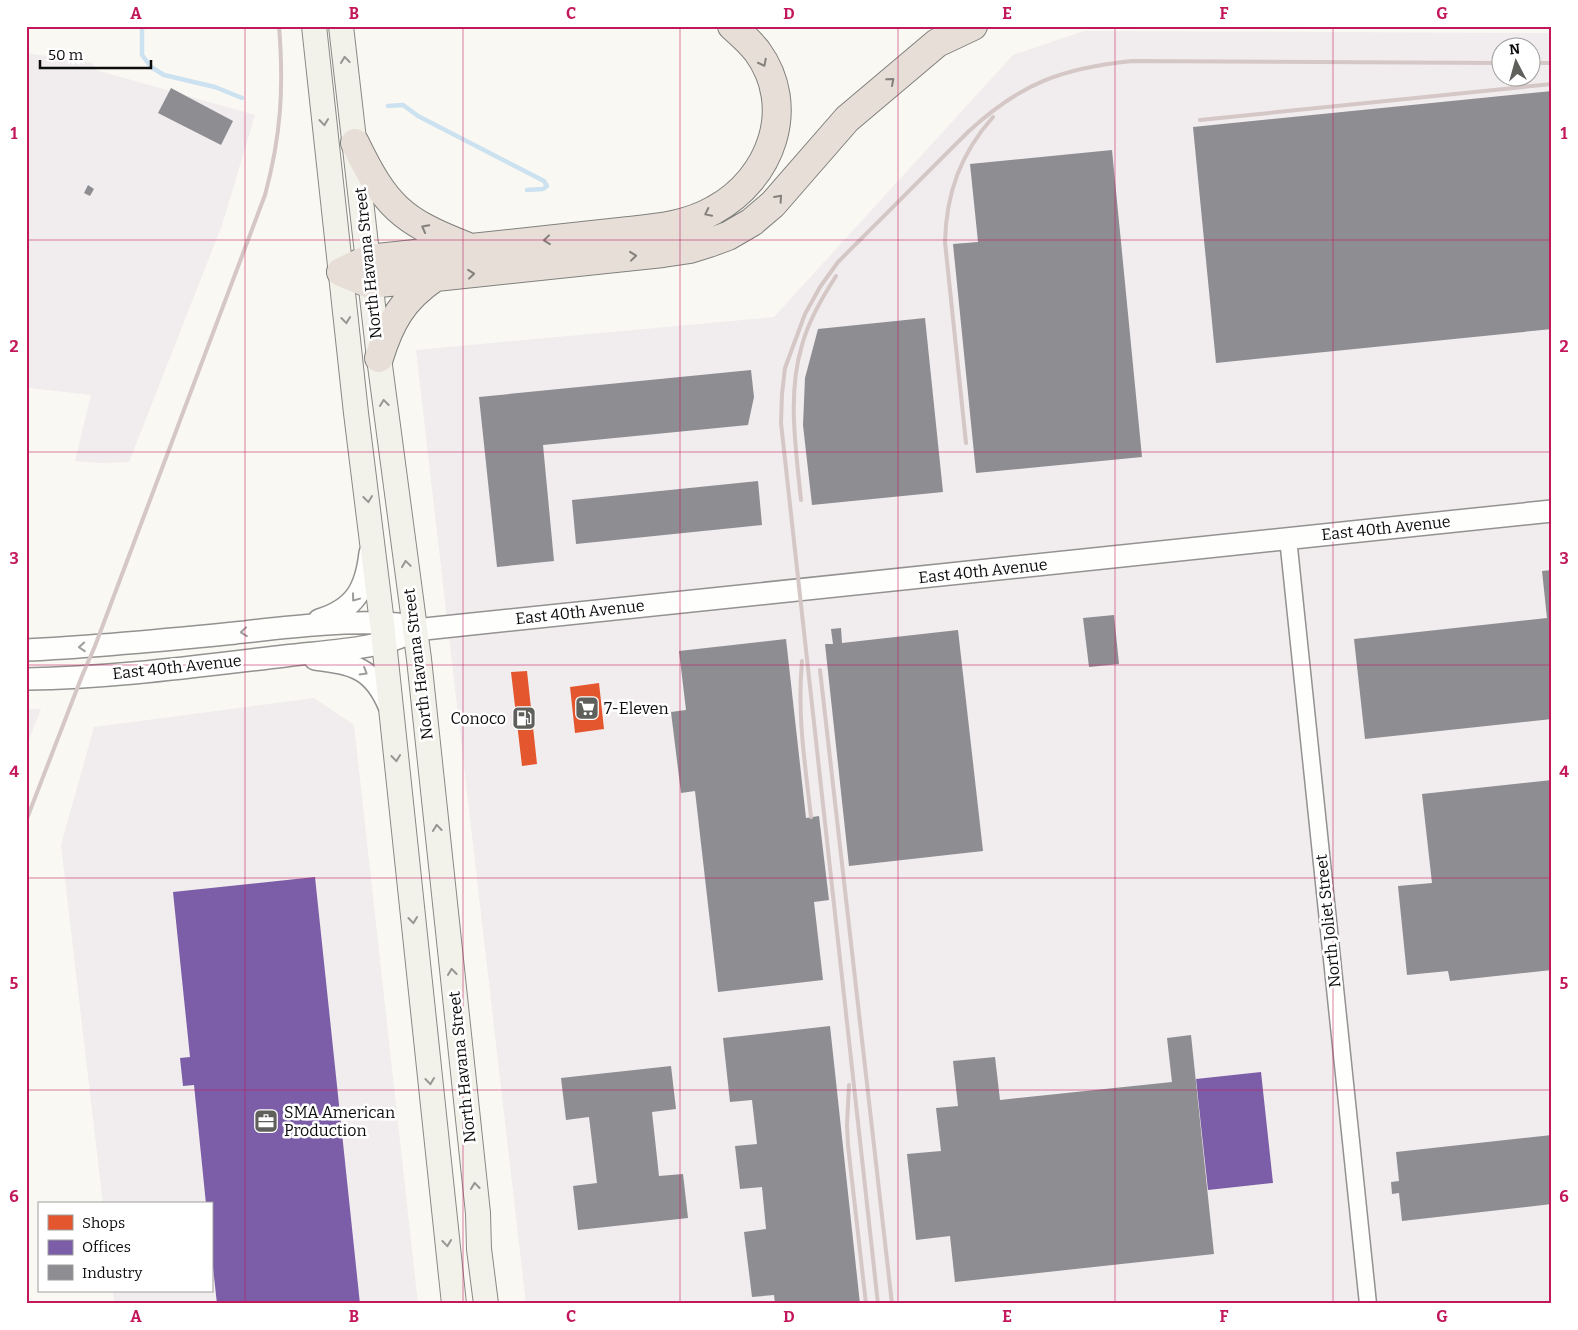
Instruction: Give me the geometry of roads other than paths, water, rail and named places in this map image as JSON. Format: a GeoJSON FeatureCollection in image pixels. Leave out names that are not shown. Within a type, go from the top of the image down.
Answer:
{"type":"FeatureCollection","features":[{"type":"Feature","properties":{"kind":"highway"},"geometry":{"type":"LineString","coordinates":[[369,272],[470,247],[670,226],[713,211],[739,193],[752,179],[766,158],[775,132],[777,116],[776,99],[766,67],[757,51],[732,26]]}},
{"type":"Feature","properties":{"kind":"highway"},"geometry":{"type":"LineString","coordinates":[[341,272],[369,272],[434,278],[662,253],[690,249],[728,236],[752,222],[773,204],[847,119],[906,68],[937,43],[973,26]]}},
{"type":"Feature","properties":{"kind":"highway"},"geometry":{"type":"LineString","coordinates":[[354,143],[373,179],[398,210],[431,231],[470,247]]}},
{"type":"Feature","properties":{"kind":"highway"},"geometry":{"type":"LineString","coordinates":[[379,358],[386,334],[396,315],[415,293],[434,278]]}},
{"type":"Feature","properties":{"kind":"main road","name":"North Havana Street"},"geometry":{"type":"LineString","coordinates":[[314,26],[356,412],[383,633],[454,1304]]}},
{"type":"Feature","properties":{"kind":"main road","name":"North Havana Street"},"geometry":{"type":"LineString","coordinates":[[341,26],[379,358],[415,630],[478,1213],[486,1304]]}},
{"type":"Feature","properties":{"kind":"street","name":"East 40th Avenue"},"geometry":{"type":"LineString","coordinates":[[26,679],[128,673],[282,656],[383,633],[400,624],[415,630],[1552,511]]}},
{"type":"Feature","properties":{"kind":"street"},"geometry":{"type":"LineString","coordinates":[[292,627],[332,616],[342,611],[354,600],[362,588],[366,576],[372,535]]}},
{"type":"Feature","properties":{"kind":"street","name":"North Joliet Street"},"geometry":{"type":"LineString","coordinates":[[1288,538],[1368,1304]]}},
{"type":"Feature","properties":{"kind":"street","name":"East 40th Avenue"},"geometry":{"type":"LineString","coordinates":[[26,650],[134,643],[292,627],[383,633]]}},
{"type":"Feature","properties":{"kind":"street"},"geometry":{"type":"LineString","coordinates":[[282,656],[347,664],[366,673],[379,686],[391,710]]}},
{"type":"Feature","properties":{"kind":"waterway"},"geometry":{"type":"LineString","coordinates":[[142,26],[142,55],[151,67],[164,75],[215,87],[242,98]]}},
{"type":"Feature","properties":{"kind":"waterway"},"geometry":{"type":"LineString","coordinates":[[388,106],[403,105],[418,116],[544,181],[547,186],[543,189],[527,190]]}},
{"type":"Feature","properties":{"kind":"railway"},"geometry":{"type":"LineString","coordinates":[[26,821],[95,646],[265,195],[275,152],[280,112],[279,26]]}},
{"type":"Feature","properties":{"kind":"railway"},"geometry":{"type":"LineString","coordinates":[[878,1304],[781,423],[785,368],[805,314],[820,287],[838,262],[969,131],[988,114],[1007,101],[1044,81],[1085,68],[1132,61],[1490,63]]}},
{"type":"Feature","properties":{"kind":"railway"},"geometry":{"type":"LineString","coordinates":[[1540,63],[1552,63]]}},
{"type":"Feature","properties":{"kind":"railway"},"geometry":{"type":"LineString","coordinates":[[1200,120],[1552,84]]}},
{"type":"Feature","properties":{"kind":"railway"},"geometry":{"type":"LineString","coordinates":[[966,443],[945,242],[946,224],[952,190],[964,159],[993,117]]}},
{"type":"Feature","properties":{"kind":"railway"},"geometry":{"type":"LineString","coordinates":[[801,500],[794,422],[797,364],[812,318],[836,276]]}},
{"type":"Feature","properties":{"kind":"railway"},"geometry":{"type":"LineString","coordinates":[[802,661],[801,720],[811,817]]}},
{"type":"Feature","properties":{"kind":"railway"},"geometry":{"type":"LineString","coordinates":[[820,670],[892,1304]]}},
{"type":"Feature","properties":{"kind":"railway"},"geometry":{"type":"LineString","coordinates":[[849,1085],[848,1145],[866,1304]]}},
{"type":"Feature","properties":{"kind":"place","name":"7-Eleven"},"geometry":{"type":"Point","coordinates":[587,708]}},
{"type":"Feature","properties":{"kind":"place","name":"Conoco"},"geometry":{"type":"Point","coordinates":[524,718]}},
{"type":"Feature","properties":{"kind":"place","name":"SMA American Production"},"geometry":{"type":"Point","coordinates":[266,1121]}}]}
